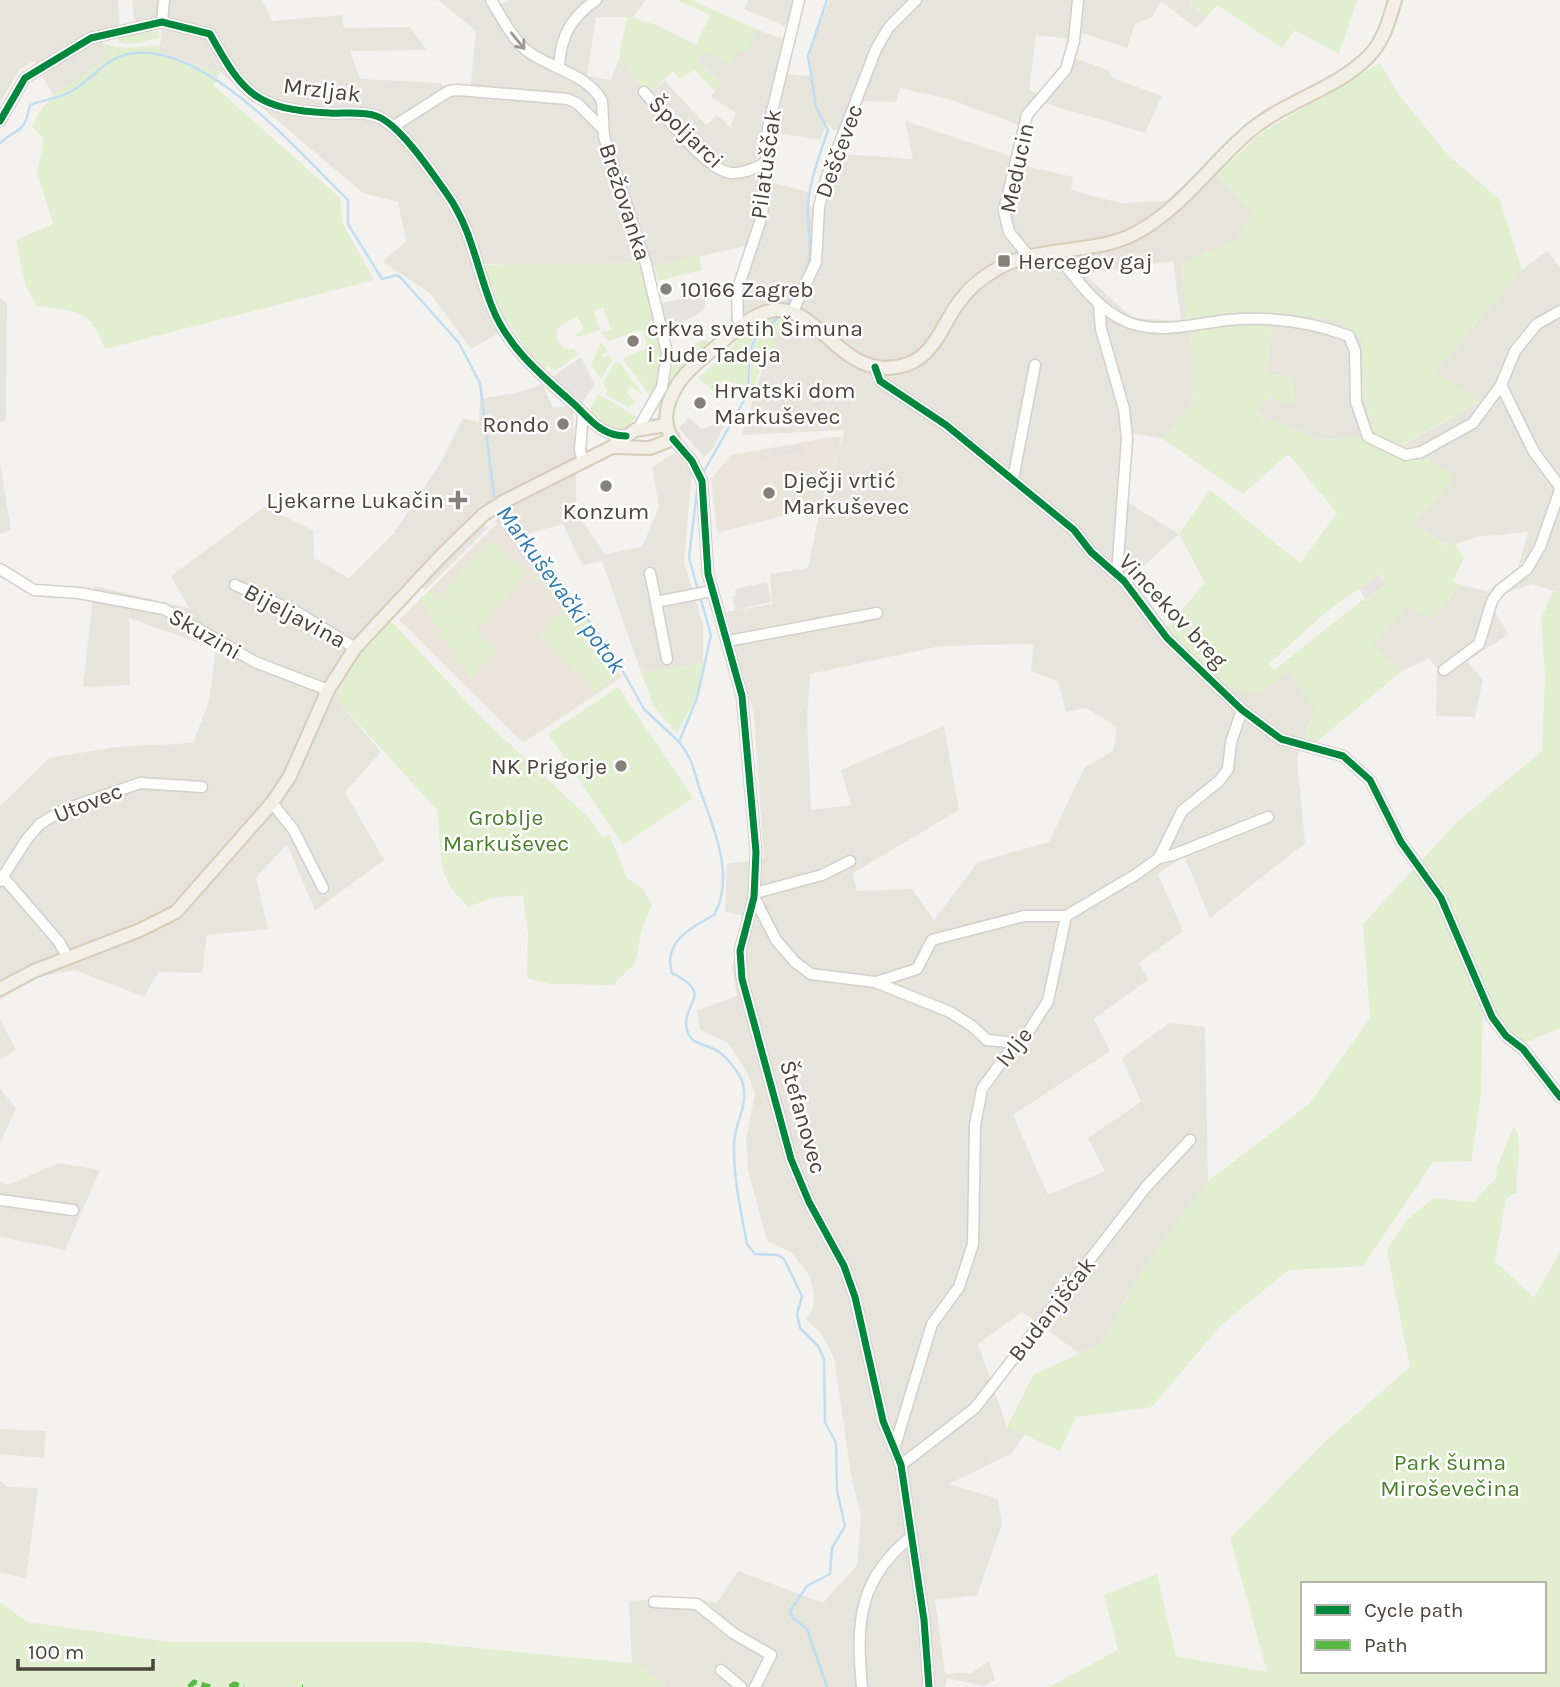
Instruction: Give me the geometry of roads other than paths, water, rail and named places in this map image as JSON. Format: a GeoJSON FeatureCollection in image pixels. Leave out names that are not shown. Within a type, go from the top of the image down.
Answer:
{"type":"FeatureCollection","features":[{"type":"Feature","properties":{"kind":"main road"},"geometry":{"type":"LineString","coordinates":[[612,447],[657,447],[673,439],[667,425],[667,406],[677,384],[737,329],[760,315],[785,312],[848,355],[875,367],[907,364],[923,356],[963,297],[992,271],[1030,258],[1116,241],[1135,234],[1166,213],[1252,129],[1349,73],[1370,55],[1383,37],[1395,0]]}},
{"type":"Feature","properties":{"kind":"main road"},"geometry":{"type":"LineString","coordinates":[[0,989],[34,971],[140,930],[176,912],[272,803],[290,776],[328,691],[355,648],[441,556],[499,505],[612,447],[632,432],[667,425]]}},
{"type":"Feature","properties":{"kind":"main road"},"geometry":{"type":"LineString","coordinates":[[632,432],[636,449]]}},
{"type":"Feature","properties":{"kind":"street"},"geometry":{"type":"LineString","coordinates":[[162,22],[164,0]]}},
{"type":"Feature","properties":{"kind":"street","name":"Brežovanka"},"geometry":{"type":"LineString","coordinates":[[491,0],[519,43],[537,57],[559,66],[600,97],[602,128],[646,264],[667,353],[662,387],[632,432]]}},
{"type":"Feature","properties":{"kind":"street"},"geometry":{"type":"LineString","coordinates":[[559,66],[560,44],[566,30],[577,15],[596,0]]}},
{"type":"Feature","properties":{"kind":"street","name":"Pilatuščak"},"geometry":{"type":"LineString","coordinates":[[737,329],[735,317],[738,284],[762,216],[768,162],[768,128],[799,0]]}},
{"type":"Feature","properties":{"kind":"street","name":"Deščevec"},"geometry":{"type":"LineString","coordinates":[[785,312],[816,262],[819,207],[827,176],[876,49],[889,27],[916,0]]}},
{"type":"Feature","properties":{"kind":"street","name":"Meducin"},"geometry":{"type":"LineString","coordinates":[[1030,258],[1009,232],[1004,211],[1027,115],[1066,69],[1074,41],[1078,0]]}},
{"type":"Feature","properties":{"kind":"street","name":"Mrzljak"},"geometry":{"type":"LineString","coordinates":[[0,121],[25,78],[91,38],[162,22],[210,34],[238,83],[258,100],[319,113],[376,116],[394,126]]}},
{"type":"Feature","properties":{"kind":"street"},"geometry":{"type":"LineString","coordinates":[[602,128],[578,104],[568,99],[458,90],[440,96],[394,126],[449,197],[478,256],[492,309],[514,344],[540,376],[604,431],[632,432]]}},
{"type":"Feature","properties":{"kind":"street","name":"Špoljarci"},"geometry":{"type":"LineString","coordinates":[[644,92],[689,142],[722,171],[734,173],[768,162]]}},
{"type":"Feature","properties":{"kind":"street"},"geometry":{"type":"LineString","coordinates":[[1056,253],[1099,305],[1119,318],[1141,326],[1188,328],[1227,320],[1273,319],[1315,323],[1349,336],[1355,351],[1356,402],[1368,437],[1406,455],[1421,452],[1473,423],[1502,384],[1515,351],[1537,324],[1560,312]]}},
{"type":"Feature","properties":{"kind":"street"},"geometry":{"type":"LineString","coordinates":[[1099,305],[1101,329],[1124,410],[1127,439],[1117,574]]}},
{"type":"Feature","properties":{"kind":"street"},"geometry":{"type":"LineString","coordinates":[[1013,479],[1035,365]]}},
{"type":"Feature","properties":{"kind":"street","name":"Vincekov breg"},"geometry":{"type":"LineString","coordinates":[[875,367],[880,381],[946,425],[1051,508],[1117,574],[1167,638],[1242,710],[1281,739],[1343,756],[1370,780],[1401,842],[1441,898],[1481,996],[1506,1036],[1523,1049],[1560,1097]]}},
{"type":"Feature","properties":{"kind":"street"},"geometry":{"type":"LineString","coordinates":[[1444,670],[1479,644],[1492,601],[1500,590],[1527,569],[1539,547],[1560,487],[1534,452],[1502,384]]}},
{"type":"Feature","properties":{"kind":"street"},"geometry":{"type":"LineString","coordinates":[[583,414],[580,450],[583,462]]}},
{"type":"Feature","properties":{"kind":"street","name":"Štefanovec"},"geometry":{"type":"LineString","coordinates":[[673,439],[697,470],[702,481],[704,592],[728,641],[744,715],[757,852],[754,895],[740,951],[742,979],[791,1159],[809,1202],[844,1266],[855,1297],[883,1421],[901,1465],[924,1620],[929,1687]]}},
{"type":"Feature","properties":{"kind":"street","name":"Skuzini"},"geometry":{"type":"LineString","coordinates":[[0,569],[34,590],[79,593],[164,609],[255,662],[328,691]]}},
{"type":"Feature","properties":{"kind":"street"},"geometry":{"type":"LineString","coordinates":[[650,573],[667,659]]}},
{"type":"Feature","properties":{"kind":"street","name":"Bijeljavina"},"geometry":{"type":"LineString","coordinates":[[235,584],[286,607],[355,648]]}},
{"type":"Feature","properties":{"kind":"street"},"geometry":{"type":"LineString","coordinates":[[656,602],[704,592]]}},
{"type":"Feature","properties":{"kind":"street"},"geometry":{"type":"LineString","coordinates":[[728,641],[877,613]]}},
{"type":"Feature","properties":{"kind":"street"},"geometry":{"type":"LineString","coordinates":[[1159,858],[1182,811],[1219,781],[1228,769],[1231,742],[1242,710]]}},
{"type":"Feature","properties":{"kind":"street","name":"Utovec"},"geometry":{"type":"LineString","coordinates":[[68,958],[59,942],[2,880],[33,831],[64,810],[140,783],[202,787]]}},
{"type":"Feature","properties":{"kind":"street"},"geometry":{"type":"LineString","coordinates":[[272,803],[293,829],[323,888]]}},
{"type":"Feature","properties":{"kind":"street"},"geometry":{"type":"LineString","coordinates":[[876,982],[917,969],[932,940],[1024,916],[1066,916],[1135,876],[1159,858],[1173,855],[1268,817]]}},
{"type":"Feature","properties":{"kind":"street"},"geometry":{"type":"LineString","coordinates":[[850,861],[822,876],[754,895],[776,940],[795,962],[811,974],[876,982],[950,1012],[972,1026],[987,1040],[1018,1043]]}},
{"type":"Feature","properties":{"kind":"street","name":"Ivlje"},"geometry":{"type":"LineString","coordinates":[[894,1449],[932,1324],[959,1287],[973,1244],[975,1125],[982,1089],[1048,1001],[1066,916]]}},
{"type":"Feature","properties":{"kind":"street","name":"Budanjščak"},"geometry":{"type":"LineString","coordinates":[[901,1465],[975,1408],[1146,1187],[1191,1140]]}},
{"type":"Feature","properties":{"kind":"street"},"geometry":{"type":"LineString","coordinates":[[0,1200],[74,1210]]}},
{"type":"Feature","properties":{"kind":"street"},"geometry":{"type":"LineString","coordinates":[[862,1687],[859,1652],[861,1611],[865,1598],[876,1572],[912,1536]]}},
{"type":"Feature","properties":{"kind":"street"},"geometry":{"type":"LineString","coordinates":[[654,1602],[697,1604],[733,1633],[771,1655],[755,1687]]}},
{"type":"Feature","properties":{"kind":"street"},"geometry":{"type":"LineString","coordinates":[[721,1670],[741,1687]]}},
{"type":"Feature","properties":{"kind":"waterway","name":"Štefanovec"},"geometry":{"type":"LineString","coordinates":[[806,271],[810,255],[809,195],[828,130],[816,107],[808,56],[827,0]]}},
{"type":"Feature","properties":{"kind":"waterway","name":"Markuševački potok"},"geometry":{"type":"LineString","coordinates":[[0,143],[23,126],[30,105],[74,90],[103,66],[128,54],[157,54],[187,64],[218,81],[248,103],[348,200],[348,224],[382,279],[397,275],[402,279],[459,343],[480,383],[494,496],[498,501]]}},
{"type":"Feature","properties":{"kind":"waterway","name":"Štefanovec"},"geometry":{"type":"LineString","coordinates":[[785,307],[801,284]]}},
{"type":"Feature","properties":{"kind":"waterway","name":"Štefanovec"},"geometry":{"type":"LineString","coordinates":[[703,473],[746,397],[753,343],[760,332],[779,316]]}},
{"type":"Feature","properties":{"kind":"waterway","name":"Štefanovec"},"geometry":{"type":"LineString","coordinates":[[698,482],[689,558],[711,635],[697,698],[679,742],[692,764],[716,835],[723,868],[723,884],[714,915],[681,937],[671,953],[670,962],[672,973],[685,981],[694,994],[686,1023],[690,1037],[697,1043],[715,1049],[735,1069],[742,1081],[744,1097],[735,1135],[734,1156],[747,1244],[755,1254],[778,1255],[784,1259],[802,1296],[797,1314],[800,1328],[818,1346],[824,1359],[825,1422],[836,1443],[837,1490],[845,1526],[832,1548],[830,1574],[807,1586],[790,1611],[793,1618],[807,1629],[827,1687]]}},
{"type":"Feature","properties":{"kind":"waterway","name":"Markuševački potok"},"geometry":{"type":"LineString","coordinates":[[503,507],[612,652],[644,709],[678,741]]}},
{"type":"Feature","properties":{"kind":"place","name":"Hercegov gaj"},"geometry":{"type":"Point","coordinates":[1004,261]}},
{"type":"Feature","properties":{"kind":"place","name":"10166 Zagreb"},"geometry":{"type":"Point","coordinates":[666,289]}},
{"type":"Feature","properties":{"kind":"place","name":"crkva svetih Šimuna i Jude Tadeja"},"geometry":{"type":"Point","coordinates":[633,341]}},
{"type":"Feature","properties":{"kind":"place","name":"Hrvatski dom Markuševec"},"geometry":{"type":"Point","coordinates":[700,403]}},
{"type":"Feature","properties":{"kind":"place","name":"Rondo"},"geometry":{"type":"Point","coordinates":[563,424]}},
{"type":"Feature","properties":{"kind":"place","name":"Konzum"},"geometry":{"type":"Point","coordinates":[606,486]}},
{"type":"Feature","properties":{"kind":"place","name":"Dječji vrtić Markuševec"},"geometry":{"type":"Point","coordinates":[769,493]}},
{"type":"Feature","properties":{"kind":"place","name":"Ljekarne Lukačin"},"geometry":{"type":"Point","coordinates":[458,500]}},
{"type":"Feature","properties":{"kind":"place","name":"NK Prigorje"},"geometry":{"type":"Point","coordinates":[621,766]}},
{"type":"Feature","properties":{"kind":"park label","name":"Groblje Markuševec"},"geometry":{"type":"Point","coordinates":[506,830]}},
{"type":"Feature","properties":{"kind":"park label","name":"Park šuma Miroševečina"},"geometry":{"type":"Point","coordinates":[1450,1475]}}]}
